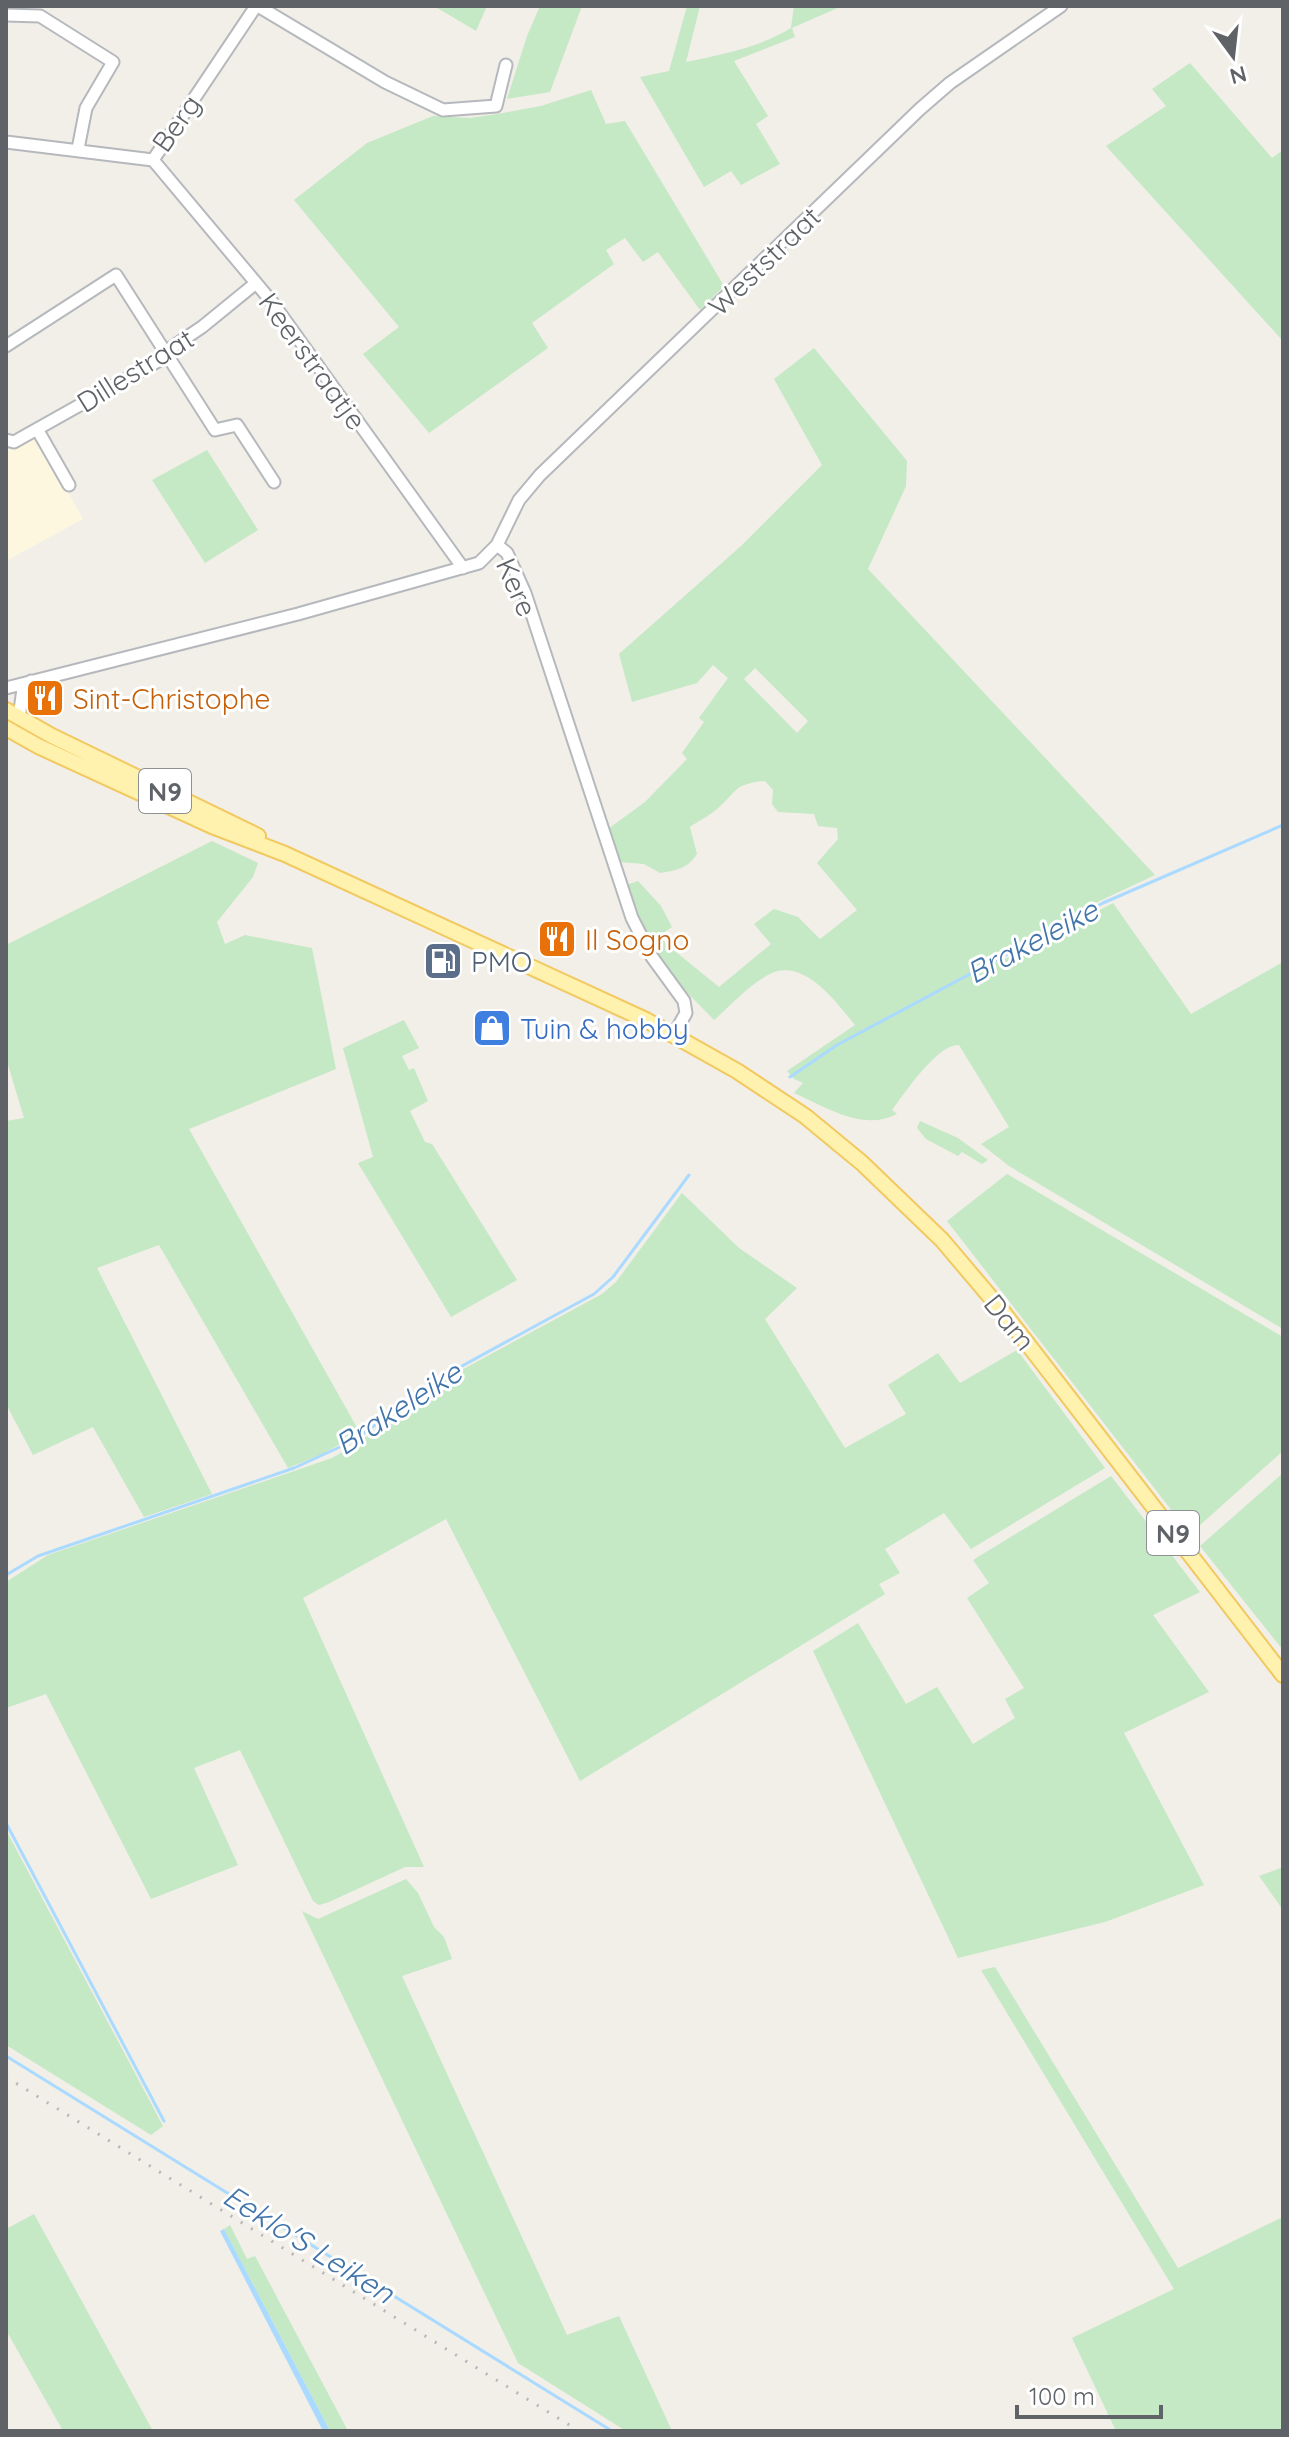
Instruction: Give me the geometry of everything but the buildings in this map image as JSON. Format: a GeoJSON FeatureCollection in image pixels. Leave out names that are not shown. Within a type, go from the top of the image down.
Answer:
{"type":"FeatureCollection","features":[{"type":"Feature","properties":{"kind":"main road","name":"N9"},"geometry":{"type":"LineString","coordinates":[[12,714],[117,775],[271,843],[285,854],[674,1034]]}},
{"type":"Feature","properties":{"kind":"main road","name":"N9"},"geometry":{"type":"LineString","coordinates":[[6,728],[47,751],[101,767]]}},
{"type":"Feature","properties":{"kind":"main road","name":"Dam"},"geometry":{"type":"LineString","coordinates":[[674,1034],[805,1116],[862,1163],[942,1240],[1003,1312],[1283,1675]]}},
{"type":"Feature","properties":{"kind":"street"},"geometry":{"type":"LineString","coordinates":[[257,6],[385,82],[443,110],[496,106],[506,65]]}},
{"type":"Feature","properties":{"kind":"street","name":"Berg"},"geometry":{"type":"LineString","coordinates":[[6,142],[153,160],[257,6]]}},
{"type":"Feature","properties":{"kind":"street","name":"Weststraat"},"geometry":{"type":"LineString","coordinates":[[497,545],[519,500],[540,475],[920,109],[950,83],[1061,6]]}},
{"type":"Feature","properties":{"kind":"street"},"geometry":{"type":"LineString","coordinates":[[6,15],[40,16],[113,62],[86,108],[78,149]]}},
{"type":"Feature","properties":{"kind":"street","name":"Keerstraatje"},"geometry":{"type":"LineString","coordinates":[[153,160],[256,283],[463,568]]}},
{"type":"Feature","properties":{"kind":"street"},"geometry":{"type":"LineString","coordinates":[[6,346],[116,275],[215,430],[237,425],[274,482]]}},
{"type":"Feature","properties":{"kind":"street","name":"Dillestraat"},"geometry":{"type":"LineString","coordinates":[[6,440],[14,442],[160,360],[165,352],[202,327],[256,283]]}},
{"type":"Feature","properties":{"kind":"street"},"geometry":{"type":"LineString","coordinates":[[37,429],[69,485]]}},
{"type":"Feature","properties":{"kind":"street","name":"Kere"},"geometry":{"type":"LineString","coordinates":[[6,688],[298,614],[463,568],[479,563],[497,545],[507,553],[525,593],[632,918],[661,971],[684,1001],[686,1013],[674,1034]]}},
{"type":"Feature","properties":{"kind":"street"},"geometry":{"type":"LineString","coordinates":[[12,714],[23,689],[33,679]]}},
{"type":"Feature","properties":{"kind":"shaded area"},"geometry":{"type":"Polygon","coordinates":[[[33,438],[39,440],[83,519],[6,561],[6,450],[33,438]]]}},
{"type":"Feature","properties":{"kind":"green space"},"geometry":{"type":"Polygon","coordinates":[[[434,6],[487,6],[476,31],[434,6]]]}},
{"type":"Feature","properties":{"kind":"green space"},"geometry":{"type":"Polygon","coordinates":[[[540,6],[582,6],[550,92],[507,99],[527,36],[540,6]]]}},
{"type":"Feature","properties":{"kind":"green space"},"geometry":{"type":"Polygon","coordinates":[[[687,6],[700,6],[686,62],[740,50],[779,35],[791,28],[794,6],[842,6],[792,28],[795,37],[734,61],[768,116],[756,124],[780,164],[741,185],[731,171],[704,187],[640,77],[669,71],[687,6]]]}},
{"type":"Feature","properties":{"kind":"green space"},"geometry":{"type":"Polygon","coordinates":[[[1190,63],[1272,158],[1283,150],[1283,341],[1106,146],[1166,106],[1152,89],[1190,63]]]}},
{"type":"Feature","properties":{"kind":"green space"},"geometry":{"type":"Polygon","coordinates":[[[591,90],[606,124],[625,121],[724,286],[700,310],[658,252],[643,262],[625,238],[606,250],[614,264],[532,323],[548,348],[429,433],[363,354],[399,327],[294,200],[367,143],[433,116],[470,118],[497,114],[541,106],[591,90]]]}},
{"type":"Feature","properties":{"kind":"green space"},"geometry":{"type":"Polygon","coordinates":[[[814,348],[907,461],[906,486],[868,569],[1155,875],[1072,914],[1002,953],[1005,959],[1113,903],[1191,1014],[1283,962],[1283,1329],[1009,1166],[981,1144],[1009,1127],[959,1045],[941,1052],[922,1071],[892,1110],[897,1114],[871,1120],[845,1116],[794,1093],[803,1083],[787,1071],[855,1025],[828,993],[805,976],[792,971],[779,971],[752,986],[714,1020],[668,973],[648,938],[626,885],[638,881],[661,906],[672,927],[660,935],[666,944],[719,987],[771,944],[754,924],[774,909],[798,917],[820,939],[857,910],[817,863],[838,839],[837,828],[818,826],[814,814],[778,812],[772,804],[773,790],[765,781],[741,786],[714,812],[690,827],[697,854],[677,870],[660,873],[644,864],[619,862],[608,829],[645,802],[687,759],[682,753],[704,722],[699,718],[728,678],[713,665],[697,683],[632,702],[619,654],[741,546],[822,465],[774,379],[814,348]],[[755,668],[744,679],[797,733],[808,721],[755,668]]]}},
{"type":"Feature","properties":{"kind":"green space"},"geometry":{"type":"Polygon","coordinates":[[[207,450],[258,530],[205,563],[152,480],[207,450]]]}},
{"type":"Feature","properties":{"kind":"green space"},"geometry":{"type":"Polygon","coordinates":[[[212,841],[258,863],[253,877],[217,922],[225,944],[245,935],[312,948],[336,1069],[189,1129],[360,1433],[288,1468],[159,1245],[97,1268],[212,1494],[144,1517],[93,1427],[33,1455],[6,1404],[6,1121],[24,1118],[6,1058],[6,945],[212,841]]]}},
{"type":"Feature","properties":{"kind":"green space"},"geometry":{"type":"Polygon","coordinates":[[[404,1020],[419,1048],[402,1056],[409,1070],[414,1068],[428,1101],[410,1111],[425,1142],[432,1144],[517,1280],[451,1317],[358,1163],[373,1157],[343,1048],[404,1020]]]}},
{"type":"Feature","properties":{"kind":"green space"},"geometry":{"type":"Polygon","coordinates":[[[920,1121],[958,1138],[988,1160],[982,1164],[962,1152],[958,1156],[926,1139],[917,1128],[920,1121]]]}},
{"type":"Feature","properties":{"kind":"green space"},"geometry":{"type":"Polygon","coordinates":[[[1007,1174],[1283,1337],[1283,1451],[1190,1534],[947,1221],[1007,1174]]]}},
{"type":"Feature","properties":{"kind":"green space"},"geometry":{"type":"Polygon","coordinates":[[[682,1193],[739,1248],[797,1288],[765,1319],[845,1448],[906,1414],[888,1385],[938,1353],[960,1383],[1017,1350],[1105,1468],[971,1549],[944,1513],[885,1549],[900,1573],[879,1584],[885,1594],[580,1781],[446,1519],[303,1598],[424,1867],[405,1867],[319,1905],[313,1901],[240,1750],[194,1768],[238,1865],[151,1899],[46,1694],[6,1708],[6,1582],[48,1555],[332,1458],[355,1445],[456,1373],[602,1294],[616,1282],[682,1193]]]}},
{"type":"Feature","properties":{"kind":"green space"},"geometry":{"type":"Polygon","coordinates":[[[1283,1473],[1283,1650],[1200,1546],[1283,1473]]]}},
{"type":"Feature","properties":{"kind":"green space"},"geometry":{"type":"Polygon","coordinates":[[[1111,1476],[1200,1592],[1153,1615],[1209,1692],[1124,1733],[1204,1885],[1105,1922],[958,1958],[813,1651],[858,1623],[906,1704],[937,1687],[973,1744],[1015,1718],[1005,1699],[1024,1688],[967,1598],[989,1583],[973,1560],[1111,1476]]]}},
{"type":"Feature","properties":{"kind":"green space"},"geometry":{"type":"Polygon","coordinates":[[[6,1830],[163,2126],[151,2135],[6,2045],[6,1830]]]}},
{"type":"Feature","properties":{"kind":"green space"},"geometry":{"type":"Polygon","coordinates":[[[1283,1867],[1283,1910],[1259,1876],[1283,1867]]]}},
{"type":"Feature","properties":{"kind":"green space"},"geometry":{"type":"Polygon","coordinates":[[[406,1879],[418,1893],[434,1927],[444,1937],[452,1959],[402,1976],[567,2335],[619,2316],[672,2431],[626,2431],[518,2363],[302,1911],[318,1919],[406,1879]]]}},
{"type":"Feature","properties":{"kind":"green space"},"geometry":{"type":"Polygon","coordinates":[[[995,1967],[1178,2268],[1283,2217],[1283,2431],[1116,2431],[1072,2338],[1174,2289],[981,1970],[995,1967]]]}},
{"type":"Feature","properties":{"kind":"green space"},"geometry":{"type":"Polygon","coordinates":[[[34,2214],[153,2431],[63,2431],[6,2330],[6,2229],[34,2214]]]}},
{"type":"Feature","properties":{"kind":"green space"},"geometry":{"type":"Polygon","coordinates":[[[230,2225],[247,2259],[255,2256],[348,2431],[330,2431],[224,2229],[230,2225]]]}},
{"type":"Feature","properties":{"kind":"water"},"geometry":{"type":"Polygon","coordinates":[[[224,2229],[330,2431],[323,2431],[220,2231],[224,2229]]]}},
{"type":"Feature","properties":{"kind":"waterway","name":"Brakeleike"},"geometry":{"type":"LineString","coordinates":[[790,1077],[837,1045],[1103,903],[1283,825]]}},
{"type":"Feature","properties":{"kind":"waterway","name":"Brakeleike"},"geometry":{"type":"LineString","coordinates":[[6,1575],[38,1556],[294,1468],[353,1441],[440,1378],[594,1294],[613,1277],[689,1175]]}},
{"type":"Feature","properties":{"kind":"waterway"},"geometry":{"type":"LineString","coordinates":[[6,1823],[164,2121]]}},
{"type":"Feature","properties":{"kind":"waterway","name":"Eeklo'S Leiken"},"geometry":{"type":"LineString","coordinates":[[6,2056],[612,2431]]}},
{"type":"Feature","properties":{"kind":"railway"},"geometry":{"type":"LineString","coordinates":[[6,2077],[579,2431]]}},
{"type":"Feature","properties":{"kind":"place","name":"Sint-Christophe"},"geometry":{"type":"Point","coordinates":[45,698]}},
{"type":"Feature","properties":{"kind":"place","name":"Il Sogno"},"geometry":{"type":"Point","coordinates":[557,939]}},
{"type":"Feature","properties":{"kind":"place","name":"PMO"},"geometry":{"type":"Point","coordinates":[443,961]}},
{"type":"Feature","properties":{"kind":"place","name":"Tuin & hobby"},"geometry":{"type":"Point","coordinates":[492,1028]}}]}
